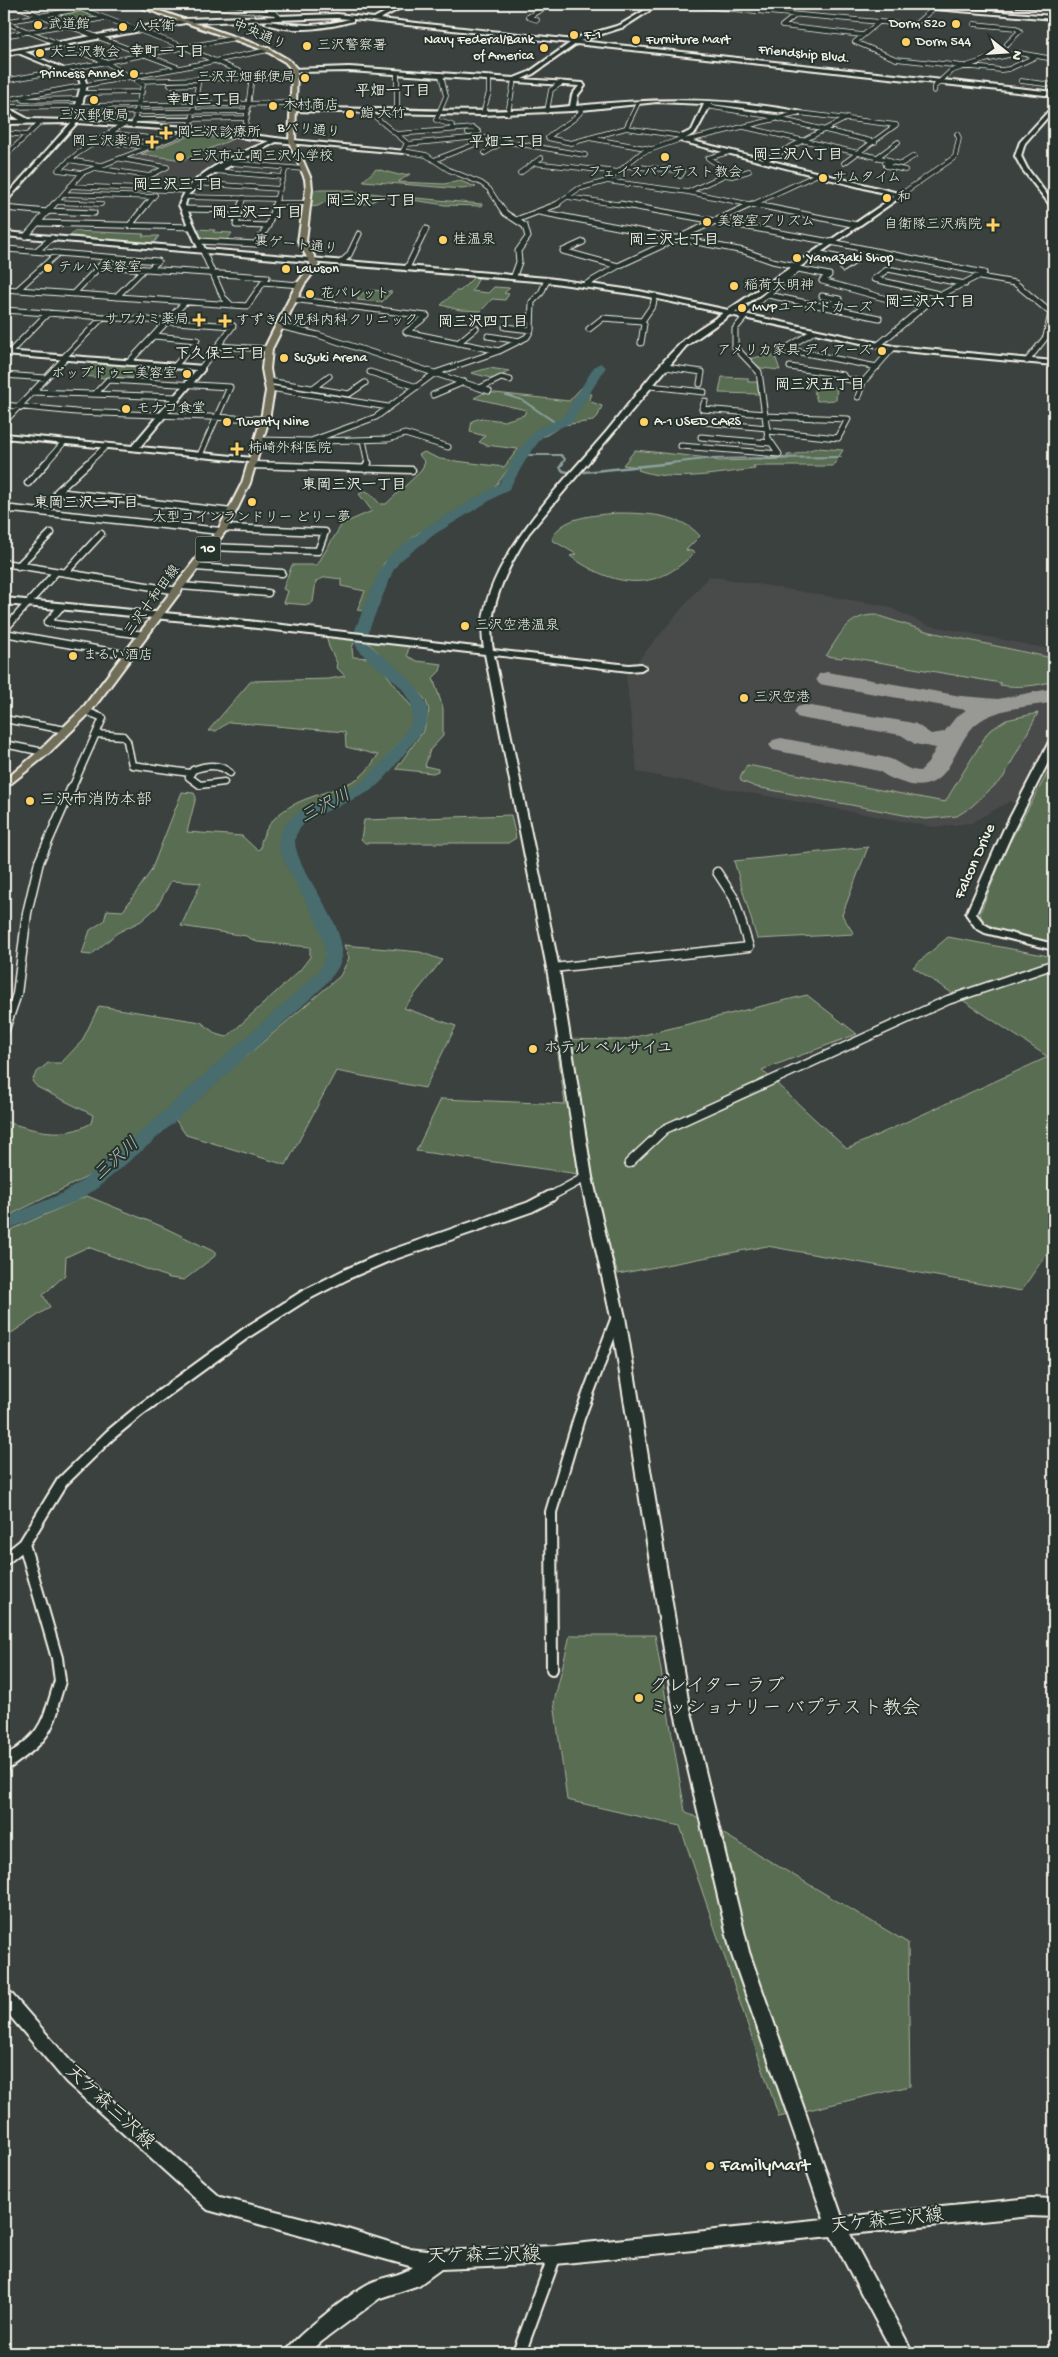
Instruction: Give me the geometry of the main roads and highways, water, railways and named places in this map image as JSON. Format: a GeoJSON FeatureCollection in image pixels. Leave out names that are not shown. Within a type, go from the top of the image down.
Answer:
{"type":"FeatureCollection","features":[{"type":"Feature","properties":{"kind":"main road","name":"中央通り"},"geometry":{"type":"LineString","coordinates":[[135,4],[268,50],[287,61],[295,73],[292,142],[304,169],[309,189],[302,241],[304,247],[315,261]]}},
{"type":"Feature","properties":{"kind":"main road","name":"三沢十和田線"},"geometry":{"type":"LineString","coordinates":[[4,786],[44,752],[86,711],[210,547],[232,512],[252,462],[265,419],[269,384],[266,368],[268,349],[300,284],[315,265],[315,261]]}},
{"type":"Feature","properties":{"kind":"waterway","name":"三沢川"},"geometry":{"type":"LineString","coordinates":[[4,1225],[70,1197],[89,1185],[144,1139],[316,984],[327,970],[332,961],[333,951],[330,938],[318,907],[289,855],[287,840],[291,829],[300,819],[312,811],[354,793],[371,783],[387,766],[414,731],[420,720],[420,712],[412,692],[397,675],[363,647],[360,640],[363,627],[386,571],[395,558],[430,531],[504,486],[522,455],[539,433],[568,419],[600,367]]}},
{"type":"Feature","properties":{"kind":"waterway"},"geometry":{"type":"LineString","coordinates":[[506,395],[522,400],[559,425]]}},
{"type":"Feature","properties":{"kind":"waterway"},"geometry":{"type":"LineString","coordinates":[[522,455],[561,455],[565,459],[562,464]]}},
{"type":"Feature","properties":{"kind":"waterway"},"geometry":{"type":"LineString","coordinates":[[661,464],[706,459],[841,457]]}},
{"type":"Feature","properties":{"kind":"waterway"},"geometry":{"type":"LineString","coordinates":[[563,463],[560,467],[563,471],[572,473]]}},
{"type":"Feature","properties":{"kind":"waterway"},"geometry":{"type":"LineString","coordinates":[[584,472],[673,463]]}},
{"type":"Feature","properties":{"kind":"place","name":"Dorm 520"},"geometry":{"type":"Point","coordinates":[956,24]}},
{"type":"Feature","properties":{"kind":"place","name":"武道館"},"geometry":{"type":"Point","coordinates":[38,25]}},
{"type":"Feature","properties":{"kind":"place","name":"八兵衛"},"geometry":{"type":"Point","coordinates":[123,27]}},
{"type":"Feature","properties":{"kind":"place","name":"F-1"},"geometry":{"type":"Point","coordinates":[574,35]}},
{"type":"Feature","properties":{"kind":"place","name":"Furniture Mart"},"geometry":{"type":"Point","coordinates":[636,40]}},
{"type":"Feature","properties":{"kind":"place","name":"Dorm 544"},"geometry":{"type":"Point","coordinates":[906,42]}},
{"type":"Feature","properties":{"kind":"place","name":"三沢警察署"},"geometry":{"type":"Point","coordinates":[307,46]}},
{"type":"Feature","properties":{"kind":"place","name":"Navy Federal/Bank of America"},"geometry":{"type":"Point","coordinates":[544,48]}},
{"type":"Feature","properties":{"kind":"place","name":"大三沢教会"},"geometry":{"type":"Point","coordinates":[40,53]}},
{"type":"Feature","properties":{"kind":"place","name":"Princess Annex"},"geometry":{"type":"Point","coordinates":[134,74]}},
{"type":"Feature","properties":{"kind":"place","name":"三沢平畑郵便局"},"geometry":{"type":"Point","coordinates":[305,78]}},
{"type":"Feature","properties":{"kind":"place","name":"三沢郵便局"},"geometry":{"type":"Point","coordinates":[94,100]}},
{"type":"Feature","properties":{"kind":"place","name":"木村商店"},"geometry":{"type":"Point","coordinates":[273,106]}},
{"type":"Feature","properties":{"kind":"place","name":"鮨 大竹"},"geometry":{"type":"Point","coordinates":[350,114]}},
{"type":"Feature","properties":{"kind":"place","name":"岡三沢診療所"},"geometry":{"type":"Point","coordinates":[166,133]}},
{"type":"Feature","properties":{"kind":"place","name":"岡三沢薬局"},"geometry":{"type":"Point","coordinates":[152,142]}},
{"type":"Feature","properties":{"kind":"place","name":"三沢市立 岡三沢小学校"},"geometry":{"type":"Point","coordinates":[180,157]}},
{"type":"Feature","properties":{"kind":"place","name":"フェイスバプテスト教会"},"geometry":{"type":"Point","coordinates":[665,157]}},
{"type":"Feature","properties":{"kind":"place","name":"サムタイム"},"geometry":{"type":"Point","coordinates":[823,178]}},
{"type":"Feature","properties":{"kind":"place","name":"和"},"geometry":{"type":"Point","coordinates":[887,198]}},
{"type":"Feature","properties":{"kind":"place","name":"美容室プリズム"},"geometry":{"type":"Point","coordinates":[707,222]}},
{"type":"Feature","properties":{"kind":"place","name":"自衛隊三沢病院"},"geometry":{"type":"Point","coordinates":[993,225]}},
{"type":"Feature","properties":{"kind":"place","name":"桂温泉"},"geometry":{"type":"Point","coordinates":[443,240]}},
{"type":"Feature","properties":{"kind":"place","name":"Yamazaki Shop"},"geometry":{"type":"Point","coordinates":[797,258]}},
{"type":"Feature","properties":{"kind":"place","name":"テルハ美容室"},"geometry":{"type":"Point","coordinates":[48,268]}},
{"type":"Feature","properties":{"kind":"place","name":"Lawson"},"geometry":{"type":"Point","coordinates":[286,269]}},
{"type":"Feature","properties":{"kind":"place","name":"稲荷大明神"},"geometry":{"type":"Point","coordinates":[734,286]}},
{"type":"Feature","properties":{"kind":"place","name":"花パレット"},"geometry":{"type":"Point","coordinates":[310,294]}},
{"type":"Feature","properties":{"kind":"place","name":"MVPユーズドカーズ"},"geometry":{"type":"Point","coordinates":[742,308]}},
{"type":"Feature","properties":{"kind":"place","name":"サワカミ薬局"},"geometry":{"type":"Point","coordinates":[199,320]}},
{"type":"Feature","properties":{"kind":"place","name":"すずき小児科内科クリニック"},"geometry":{"type":"Point","coordinates":[225,321]}},
{"type":"Feature","properties":{"kind":"place","name":"アメリカ家具 ディアーズ"},"geometry":{"type":"Point","coordinates":[882,351]}},
{"type":"Feature","properties":{"kind":"place","name":"Suzuki Arena"},"geometry":{"type":"Point","coordinates":[284,358]}},
{"type":"Feature","properties":{"kind":"place","name":"ポップドゥー美容室"},"geometry":{"type":"Point","coordinates":[187,374]}},
{"type":"Feature","properties":{"kind":"place","name":"モナコ食堂"},"geometry":{"type":"Point","coordinates":[126,409]}},
{"type":"Feature","properties":{"kind":"place","name":"Twenty Nine"},"geometry":{"type":"Point","coordinates":[227,422]}},
{"type":"Feature","properties":{"kind":"place","name":"A-1 USED CARS"},"geometry":{"type":"Point","coordinates":[644,422]}},
{"type":"Feature","properties":{"kind":"place","name":"柿崎外科医院"},"geometry":{"type":"Point","coordinates":[237,449]}},
{"type":"Feature","properties":{"kind":"place","name":"大型コインランドリー どりー夢"},"geometry":{"type":"Point","coordinates":[252,502]}},
{"type":"Feature","properties":{"kind":"place","name":"三沢空港温泉"},"geometry":{"type":"Point","coordinates":[465,626]}},
{"type":"Feature","properties":{"kind":"place","name":"まるい酒店"},"geometry":{"type":"Point","coordinates":[73,656]}},
{"type":"Feature","properties":{"kind":"place","name":"三沢空港"},"geometry":{"type":"Point","coordinates":[744,698]}},
{"type":"Feature","properties":{"kind":"place","name":"三沢市消防本部"},"geometry":{"type":"Point","coordinates":[30,801]}},
{"type":"Feature","properties":{"kind":"place","name":"ホテル ベルサイユ"},"geometry":{"type":"Point","coordinates":[533,1049]}},
{"type":"Feature","properties":{"kind":"place","name":"グレイター ラブ ミッショナリー バプテスト教会"},"geometry":{"type":"Point","coordinates":[639,1698]}},
{"type":"Feature","properties":{"kind":"place","name":"FamilyMart"},"geometry":{"type":"Point","coordinates":[710,2166]}},
{"type":"Feature","properties":{"kind":"district","name":"幸町一丁目"},"geometry":{"type":"Point","coordinates":[167,53]}},
{"type":"Feature","properties":{"kind":"district","name":"平畑一丁目"},"geometry":{"type":"Point","coordinates":[393,92]}},
{"type":"Feature","properties":{"kind":"district","name":"幸町三丁目"},"geometry":{"type":"Point","coordinates":[204,101]}},
{"type":"Feature","properties":{"kind":"district","name":"平畑二丁目"},"geometry":{"type":"Point","coordinates":[507,143]}},
{"type":"Feature","properties":{"kind":"district","name":"岡三沢八丁目"},"geometry":{"type":"Point","coordinates":[798,156]}},
{"type":"Feature","properties":{"kind":"district","name":"岡三沢三丁目"},"geometry":{"type":"Point","coordinates":[178,186]}},
{"type":"Feature","properties":{"kind":"district","name":"岡三沢一丁目"},"geometry":{"type":"Point","coordinates":[371,202]}},
{"type":"Feature","properties":{"kind":"district","name":"岡三沢二丁目"},"geometry":{"type":"Point","coordinates":[257,214]}},
{"type":"Feature","properties":{"kind":"district","name":"岡三沢七丁目"},"geometry":{"type":"Point","coordinates":[674,241]}},
{"type":"Feature","properties":{"kind":"district","name":"岡三沢六丁目"},"geometry":{"type":"Point","coordinates":[930,303]}},
{"type":"Feature","properties":{"kind":"district","name":"岡三沢四丁目"},"geometry":{"type":"Point","coordinates":[483,323]}},
{"type":"Feature","properties":{"kind":"district","name":"下久保三丁目"},"geometry":{"type":"Point","coordinates":[220,355]}},
{"type":"Feature","properties":{"kind":"district","name":"岡三沢五丁目"},"geometry":{"type":"Point","coordinates":[820,386]}},
{"type":"Feature","properties":{"kind":"district","name":"東岡三沢一丁目"},"geometry":{"type":"Point","coordinates":[354,486]}},
{"type":"Feature","properties":{"kind":"district","name":"東岡三沢二丁目"},"geometry":{"type":"Point","coordinates":[86,504]}}]}
